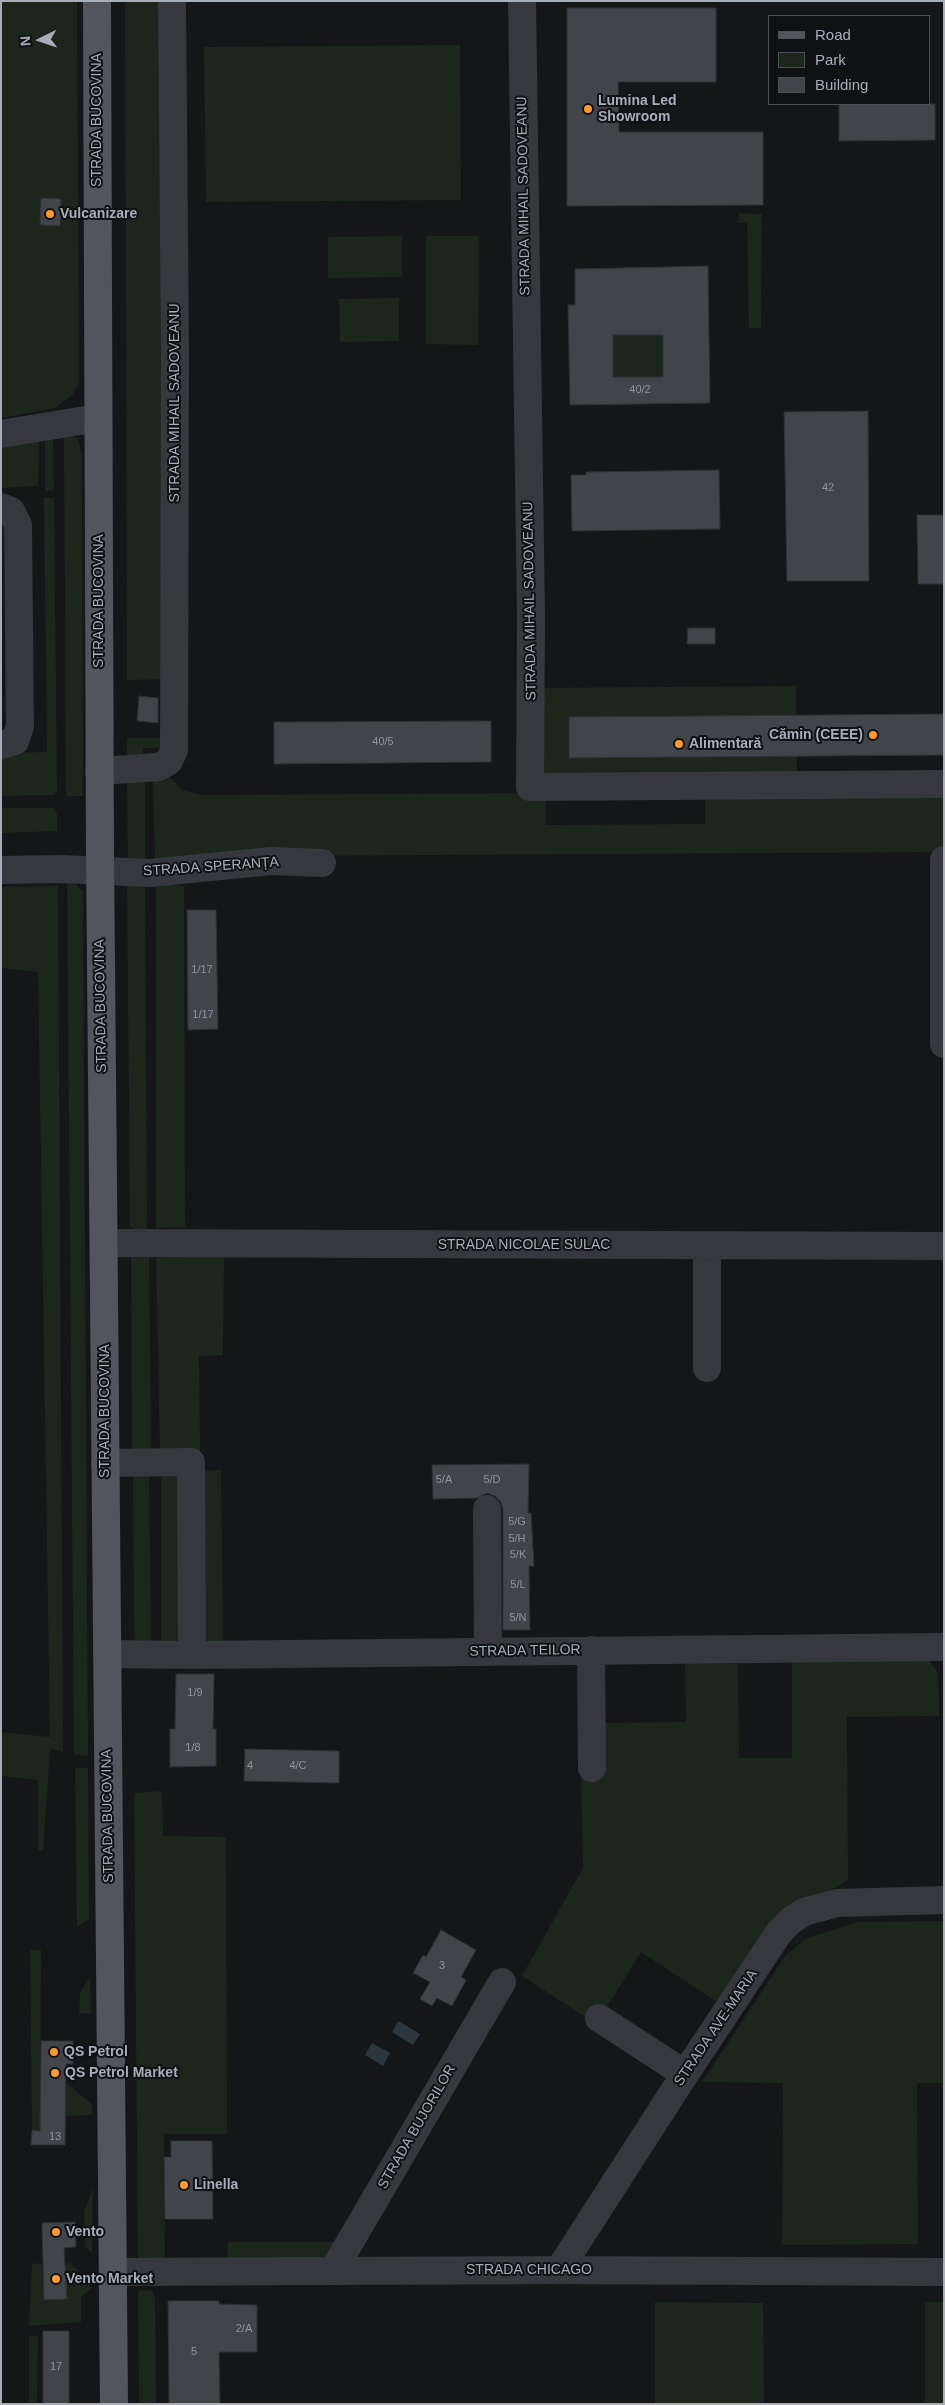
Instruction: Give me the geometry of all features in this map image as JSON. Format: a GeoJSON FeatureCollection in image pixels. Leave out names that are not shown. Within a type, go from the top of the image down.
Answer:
{"type":"FeatureCollection","features":[{"type":"Feature","properties":{"kind":"main road","name":"STRADA BUCOVINA"},"geometry":{"type":"LineString","coordinates":[[97,1],[99,771],[114,2404]]}},
{"type":"Feature","properties":{"kind":"street","name":"STRADA MIHAIL SADOVEANU"},"geometry":{"type":"LineString","coordinates":[[99,771],[159,768],[169,761],[174,750],[176,350],[172,1]]}},
{"type":"Feature","properties":{"kind":"street","name":"STRADA MIHAIL SADOVEANU"},"geometry":{"type":"LineString","coordinates":[[522,1],[531,616],[530,787],[944,784]]}},
{"type":"Feature","properties":{"kind":"street"},"geometry":{"type":"LineString","coordinates":[[1,434],[98,418]]}},
{"type":"Feature","properties":{"kind":"street"},"geometry":{"type":"LineString","coordinates":[[1,507],[11,511],[18,525],[20,726],[15,741],[1,745]]}},
{"type":"Feature","properties":{"kind":"street"},"geometry":{"type":"LineString","coordinates":[[1,855],[100,862]]}},
{"type":"Feature","properties":{"kind":"street"},"geometry":{"type":"LineString","coordinates":[[943,860],[944,1044]]}},
{"type":"Feature","properties":{"kind":"street","name":"STRADA SPERANȚA"},"geometry":{"type":"LineString","coordinates":[[100,862],[150,873],[271,861],[322,863]]}},
{"type":"Feature","properties":{"kind":"street"},"geometry":{"type":"LineString","coordinates":[[1,870],[100,862]]}},
{"type":"Feature","properties":{"kind":"street","name":"STRADA NICOLAE SULAC"},"geometry":{"type":"LineString","coordinates":[[104,1243],[944,1246]]}},
{"type":"Feature","properties":{"kind":"street"},"geometry":{"type":"LineString","coordinates":[[707,1245],[707,1368]]}},
{"type":"Feature","properties":{"kind":"street"},"geometry":{"type":"LineString","coordinates":[[105,1462],[191,1462],[192,1655]]}},
{"type":"Feature","properties":{"kind":"street"},"geometry":{"type":"LineString","coordinates":[[487,1509],[488,1651]]}},
{"type":"Feature","properties":{"kind":"street","name":"STRADA TEILOR"},"geometry":{"type":"LineString","coordinates":[[107,1654],[192,1655],[944,1647]]}},
{"type":"Feature","properties":{"kind":"street"},"geometry":{"type":"LineString","coordinates":[[591,1650],[592,1768]]}},
{"type":"Feature","properties":{"kind":"street","name":"STRADA AVE-MARIA"},"geometry":{"type":"LineString","coordinates":[[559,2270],[685,2074],[778,1934],[789,1922],[804,1912],[837,1903],[944,1900]]}},
{"type":"Feature","properties":{"kind":"street","name":"STRADA BUJORILOR"},"geometry":{"type":"LineString","coordinates":[[333,2271],[502,1982]]}},
{"type":"Feature","properties":{"kind":"street"},"geometry":{"type":"LineString","coordinates":[[599,2018],[685,2074]]}},
{"type":"Feature","properties":{"kind":"street"},"geometry":{"type":"LineString","coordinates":[[584,2232],[583,2248],[589,2260],[604,2270]]}},
{"type":"Feature","properties":{"kind":"street","name":"STRADA CHICAGO"},"geometry":{"type":"LineString","coordinates":[[114,2272],[559,2270],[944,2272]]}},
{"type":"Feature","properties":{"kind":"green space"},"geometry":{"type":"Polygon","coordinates":[[[1,1],[77,1],[79,384],[72,395],[55,408],[1,418],[1,1]]]}},
{"type":"Feature","properties":{"kind":"green space"},"geometry":{"type":"Polygon","coordinates":[[[125,1],[167,1],[170,679],[127,680],[125,1]]]}},
{"type":"Feature","properties":{"kind":"green space"},"geometry":{"type":"Polygon","coordinates":[[[460,45],[461,200],[206,202],[204,47],[460,45]]]}},
{"type":"Feature","properties":{"kind":"green space"},"geometry":{"type":"Polygon","coordinates":[[[739,213],[762,214],[761,328],[749,328],[747,223],[738,223],[739,213]]]}},
{"type":"Feature","properties":{"kind":"green space"},"geometry":{"type":"Polygon","coordinates":[[[402,236],[402,277],[328,278],[328,237],[402,236]]]}},
{"type":"Feature","properties":{"kind":"green space"},"geometry":{"type":"Polygon","coordinates":[[[426,236],[479,236],[478,345],[426,344],[426,236]]]}},
{"type":"Feature","properties":{"kind":"green space"},"geometry":{"type":"Polygon","coordinates":[[[399,298],[399,341],[340,342],[339,299],[399,298]]]}},
{"type":"Feature","properties":{"kind":"green space"},"geometry":{"type":"Polygon","coordinates":[[[613,335],[663,335],[663,377],[613,377],[613,335]]]}},
{"type":"Feature","properties":{"kind":"green space"},"geometry":{"type":"Polygon","coordinates":[[[67,431],[78,439],[82,454],[83,796],[66,796],[64,435],[67,431]]]}},
{"type":"Feature","properties":{"kind":"green space"},"geometry":{"type":"Polygon","coordinates":[[[45,437],[53,437],[54,490],[45,491],[45,437]]]}},
{"type":"Feature","properties":{"kind":"green space"},"geometry":{"type":"Polygon","coordinates":[[[39,438],[38,486],[1,488],[1,448],[39,438]]]}},
{"type":"Feature","properties":{"kind":"green space"},"geometry":{"type":"Polygon","coordinates":[[[44,498],[54,498],[57,791],[54,795],[1,796],[1,753],[47,752],[44,498]]]}},
{"type":"Feature","properties":{"kind":"green space"},"geometry":{"type":"Polygon","coordinates":[[[796,686],[797,774],[522,777],[521,688],[796,686]]]}},
{"type":"Feature","properties":{"kind":"green space"},"geometry":{"type":"Polygon","coordinates":[[[127,738],[170,738],[170,748],[143,748],[143,763],[127,763],[127,738]]]}},
{"type":"Feature","properties":{"kind":"green space"},"geometry":{"type":"Polygon","coordinates":[[[153,777],[171,778],[182,790],[202,795],[546,793],[546,825],[705,824],[705,793],[944,792],[944,852],[268,856],[155,864],[153,777]]]}},
{"type":"Feature","properties":{"kind":"green space"},"geometry":{"type":"Polygon","coordinates":[[[145,779],[145,868],[128,869],[127,780],[145,779]]]}},
{"type":"Feature","properties":{"kind":"green space"},"geometry":{"type":"Polygon","coordinates":[[[1,808],[54,808],[57,813],[57,831],[1,833],[1,808]]]}},
{"type":"Feature","properties":{"kind":"green space"},"geometry":{"type":"Polygon","coordinates":[[[67,879],[76,884],[83,892],[88,1756],[74,1754],[67,879]]]}},
{"type":"Feature","properties":{"kind":"green space"},"geometry":{"type":"Polygon","coordinates":[[[127,879],[145,879],[147,1232],[139,1232],[130,1226],[127,879]]]}},
{"type":"Feature","properties":{"kind":"green space"},"geometry":{"type":"Polygon","coordinates":[[[156,883],[184,886],[185,1227],[156,1228],[156,883]]]}},
{"type":"Feature","properties":{"kind":"green space"},"geometry":{"type":"Polygon","coordinates":[[[58,886],[63,1752],[50,1749],[43,1851],[38,1850],[38,1780],[1,1776],[1,1732],[50,1737],[38,972],[1,968],[1,887],[58,886]]]}},
{"type":"Feature","properties":{"kind":"green space"},"geometry":{"type":"Polygon","coordinates":[[[137,1250],[149,1250],[151,1457],[132,1453],[131,1257],[137,1250]]]}},
{"type":"Feature","properties":{"kind":"green space"},"geometry":{"type":"Polygon","coordinates":[[[156,1251],[224,1253],[223,1355],[199,1356],[200,1450],[195,1458],[160,1456],[156,1251]]]}},
{"type":"Feature","properties":{"kind":"green space"},"geometry":{"type":"Polygon","coordinates":[[[161,1470],[185,1470],[185,1643],[161,1645],[161,1470]]]}},
{"type":"Feature","properties":{"kind":"green space"},"geometry":{"type":"Polygon","coordinates":[[[221,1470],[223,1645],[198,1645],[196,1471],[221,1470]]]}},
{"type":"Feature","properties":{"kind":"green space"},"geometry":{"type":"Polygon","coordinates":[[[149,1471],[151,1643],[134,1639],[133,1476],[149,1471]]]}},
{"type":"Feature","properties":{"kind":"green space"},"geometry":{"type":"Polygon","coordinates":[[[792,1655],[929,1660],[938,1673],[939,1716],[847,1717],[848,1880],[816,1898],[720,2004],[641,1952],[605,2010],[590,2020],[522,1976],[583,1868],[581,1771],[602,1723],[686,1722],[685,1663],[738,1664],[739,1758],[792,1758],[792,1655]]]}},
{"type":"Feature","properties":{"kind":"green space"},"geometry":{"type":"Polygon","coordinates":[[[75,1768],[88,1768],[89,1919],[77,1927],[75,1768]]]}},
{"type":"Feature","properties":{"kind":"green space"},"geometry":{"type":"Polygon","coordinates":[[[162,1791],[163,1836],[226,1837],[227,2134],[164,2134],[165,2262],[138,2263],[134,1793],[162,1791]]]}},
{"type":"Feature","properties":{"kind":"green space"},"geometry":{"type":"Polygon","coordinates":[[[944,1921],[944,2083],[917,2083],[918,2244],[782,2245],[783,2083],[702,2082],[786,1955],[807,1938],[858,1922],[944,1921]]]}},
{"type":"Feature","properties":{"kind":"green space"},"geometry":{"type":"Polygon","coordinates":[[[30,1950],[41,1950],[40,2131],[32,2130],[30,1950]]]}},
{"type":"Feature","properties":{"kind":"green space"},"geometry":{"type":"Polygon","coordinates":[[[90,1977],[91,2014],[79,2013],[80,1993],[90,1977]]]}},
{"type":"Feature","properties":{"kind":"green space"},"geometry":{"type":"Polygon","coordinates":[[[66,2083],[92,2104],[92,2115],[66,2116],[66,2083]]]}},
{"type":"Feature","properties":{"kind":"green space"},"geometry":{"type":"Polygon","coordinates":[[[93,2188],[92,2253],[85,2246],[84,2211],[93,2188]]]}},
{"type":"Feature","properties":{"kind":"green space"},"geometry":{"type":"Polygon","coordinates":[[[228,2242],[339,2242],[328,2262],[227,2263],[228,2242]]]}},
{"type":"Feature","properties":{"kind":"green space"},"geometry":{"type":"Polygon","coordinates":[[[70,2262],[92,2288],[81,2297],[81,2322],[29,2326],[32,2263],[43,2265],[44,2300],[67,2299],[65,2265],[70,2262]]]}},
{"type":"Feature","properties":{"kind":"green space"},"geometry":{"type":"Polygon","coordinates":[[[138,2291],[152,2291],[155,2298],[156,2404],[139,2404],[138,2291]]]}},
{"type":"Feature","properties":{"kind":"green space"},"geometry":{"type":"Polygon","coordinates":[[[655,2302],[763,2303],[764,2404],[655,2404],[655,2302]]]}},
{"type":"Feature","properties":{"kind":"green space"},"geometry":{"type":"Polygon","coordinates":[[[925,2302],[944,2302],[944,2404],[925,2404],[925,2302]]]}},
{"type":"Feature","properties":{"kind":"green space"},"geometry":{"type":"Polygon","coordinates":[[[29,2335],[38,2336],[37,2404],[29,2404],[29,2335]]]}},
{"type":"Feature","properties":{"kind":"shaded area"},"geometry":{"type":"Polygon","coordinates":[[[398,2021],[420,2034],[413,2045],[392,2032],[398,2021]]]}},
{"type":"Feature","properties":{"kind":"shaded area"},"geometry":{"type":"Polygon","coordinates":[[[372,2043],[390,2053],[383,2066],[365,2055],[372,2043]]]}},
{"type":"Feature","properties":{"kind":"building"},"geometry":{"type":"Polygon","coordinates":[[[567,8],[716,8],[716,82],[618,82],[619,132],[763,132],[763,205],[567,206],[567,8]]]}},
{"type":"Feature","properties":{"kind":"building"},"geometry":{"type":"Polygon","coordinates":[[[935,104],[935,140],[839,141],[839,105],[935,104]]]}},
{"type":"Feature","properties":{"kind":"building"},"geometry":{"type":"Polygon","coordinates":[[[41,198],[61,199],[60,226],[40,225],[41,198]]]}},
{"type":"Feature","properties":{"kind":"building"},"geometry":{"type":"Polygon","coordinates":[[[708,266],[710,403],[570,405],[568,305],[575,305],[575,269],[708,266]],[[613,335],[613,377],[663,377],[663,335],[613,335]]]}},
{"type":"Feature","properties":{"kind":"building"},"geometry":{"type":"Polygon","coordinates":[[[868,411],[869,581],[787,581],[784,412],[868,411]]]}},
{"type":"Feature","properties":{"kind":"building"},"geometry":{"type":"Polygon","coordinates":[[[719,470],[720,529],[572,531],[571,475],[586,475],[586,472],[719,470]]]}},
{"type":"Feature","properties":{"kind":"building"},"geometry":{"type":"Polygon","coordinates":[[[917,515],[944,515],[944,584],[918,584],[917,515]]]}},
{"type":"Feature","properties":{"kind":"building"},"geometry":{"type":"Polygon","coordinates":[[[688,628],[715,628],[715,644],[687,644],[688,628]]]}},
{"type":"Feature","properties":{"kind":"building"},"geometry":{"type":"Polygon","coordinates":[[[139,696],[158,698],[158,723],[137,721],[139,696]]]}},
{"type":"Feature","properties":{"kind":"building"},"geometry":{"type":"Polygon","coordinates":[[[944,714],[944,755],[569,758],[569,717],[944,714]]]}},
{"type":"Feature","properties":{"kind":"building"},"geometry":{"type":"Polygon","coordinates":[[[491,721],[491,762],[274,764],[274,722],[491,721]]]}},
{"type":"Feature","properties":{"kind":"building"},"geometry":{"type":"Polygon","coordinates":[[[187,910],[216,910],[218,1029],[188,1030],[187,910]]]}},
{"type":"Feature","properties":{"kind":"building"},"geometry":{"type":"Polygon","coordinates":[[[529,1464],[528,1513],[531,1513],[534,1566],[529,1566],[530,1630],[503,1630],[503,1509],[501,1502],[495,1496],[487,1493],[477,1498],[433,1499],[432,1465],[529,1464]]]}},
{"type":"Feature","properties":{"kind":"building"},"geometry":{"type":"Polygon","coordinates":[[[176,1674],[214,1674],[213,1729],[216,1729],[216,1766],[170,1767],[170,1729],[175,1729],[176,1674]]]}},
{"type":"Feature","properties":{"kind":"building"},"geometry":{"type":"Polygon","coordinates":[[[245,1749],[339,1751],[339,1783],[244,1781],[245,1749]]]}},
{"type":"Feature","properties":{"kind":"building"},"geometry":{"type":"Polygon","coordinates":[[[441,1930],[476,1950],[461,1977],[466,1980],[452,2006],[437,1998],[432,2006],[420,1999],[430,1982],[413,1973],[423,1955],[426,1957],[441,1930]]]}},
{"type":"Feature","properties":{"kind":"building"},"geometry":{"type":"Polygon","coordinates":[[[41,2041],[73,2041],[73,2064],[66,2064],[65,2145],[31,2145],[32,2130],[40,2131],[41,2041]]]}},
{"type":"Feature","properties":{"kind":"building"},"geometry":{"type":"Polygon","coordinates":[[[171,2141],[212,2141],[213,2219],[165,2219],[164,2157],[171,2157],[171,2141]]]}},
{"type":"Feature","properties":{"kind":"building"},"geometry":{"type":"Polygon","coordinates":[[[75,2222],[76,2247],[64,2248],[67,2299],[44,2300],[42,2223],[75,2222]]]}},
{"type":"Feature","properties":{"kind":"building"},"geometry":{"type":"Polygon","coordinates":[[[168,2301],[219,2301],[219,2304],[257,2305],[257,2352],[219,2352],[220,2404],[169,2404],[168,2301]]]}},
{"type":"Feature","properties":{"kind":"building"},"geometry":{"type":"Polygon","coordinates":[[[43,2331],[69,2331],[69,2404],[43,2404],[43,2331]]]}},
{"type":"Feature","properties":{"kind":"place","name":"Lumina Led Showroom"},"geometry":{"type":"Point","coordinates":[588,109]}},
{"type":"Feature","properties":{"kind":"place","name":"Vulcanizare"},"geometry":{"type":"Point","coordinates":[50,214]}},
{"type":"Feature","properties":{"kind":"place","name":"Cămin (CEEE)"},"geometry":{"type":"Point","coordinates":[873,735]}},
{"type":"Feature","properties":{"kind":"place","name":"Alimentară"},"geometry":{"type":"Point","coordinates":[679,744]}},
{"type":"Feature","properties":{"kind":"place","name":"QS Petrol"},"geometry":{"type":"Point","coordinates":[54,2052]}},
{"type":"Feature","properties":{"kind":"place","name":"QS Petrol Market"},"geometry":{"type":"Point","coordinates":[55,2073]}},
{"type":"Feature","properties":{"kind":"place","name":"Linella"},"geometry":{"type":"Point","coordinates":[184,2185]}},
{"type":"Feature","properties":{"kind":"place","name":"Vento"},"geometry":{"type":"Point","coordinates":[56,2232]}},
{"type":"Feature","properties":{"kind":"place","name":"Vento Market"},"geometry":{"type":"Point","coordinates":[56,2279]}}]}
